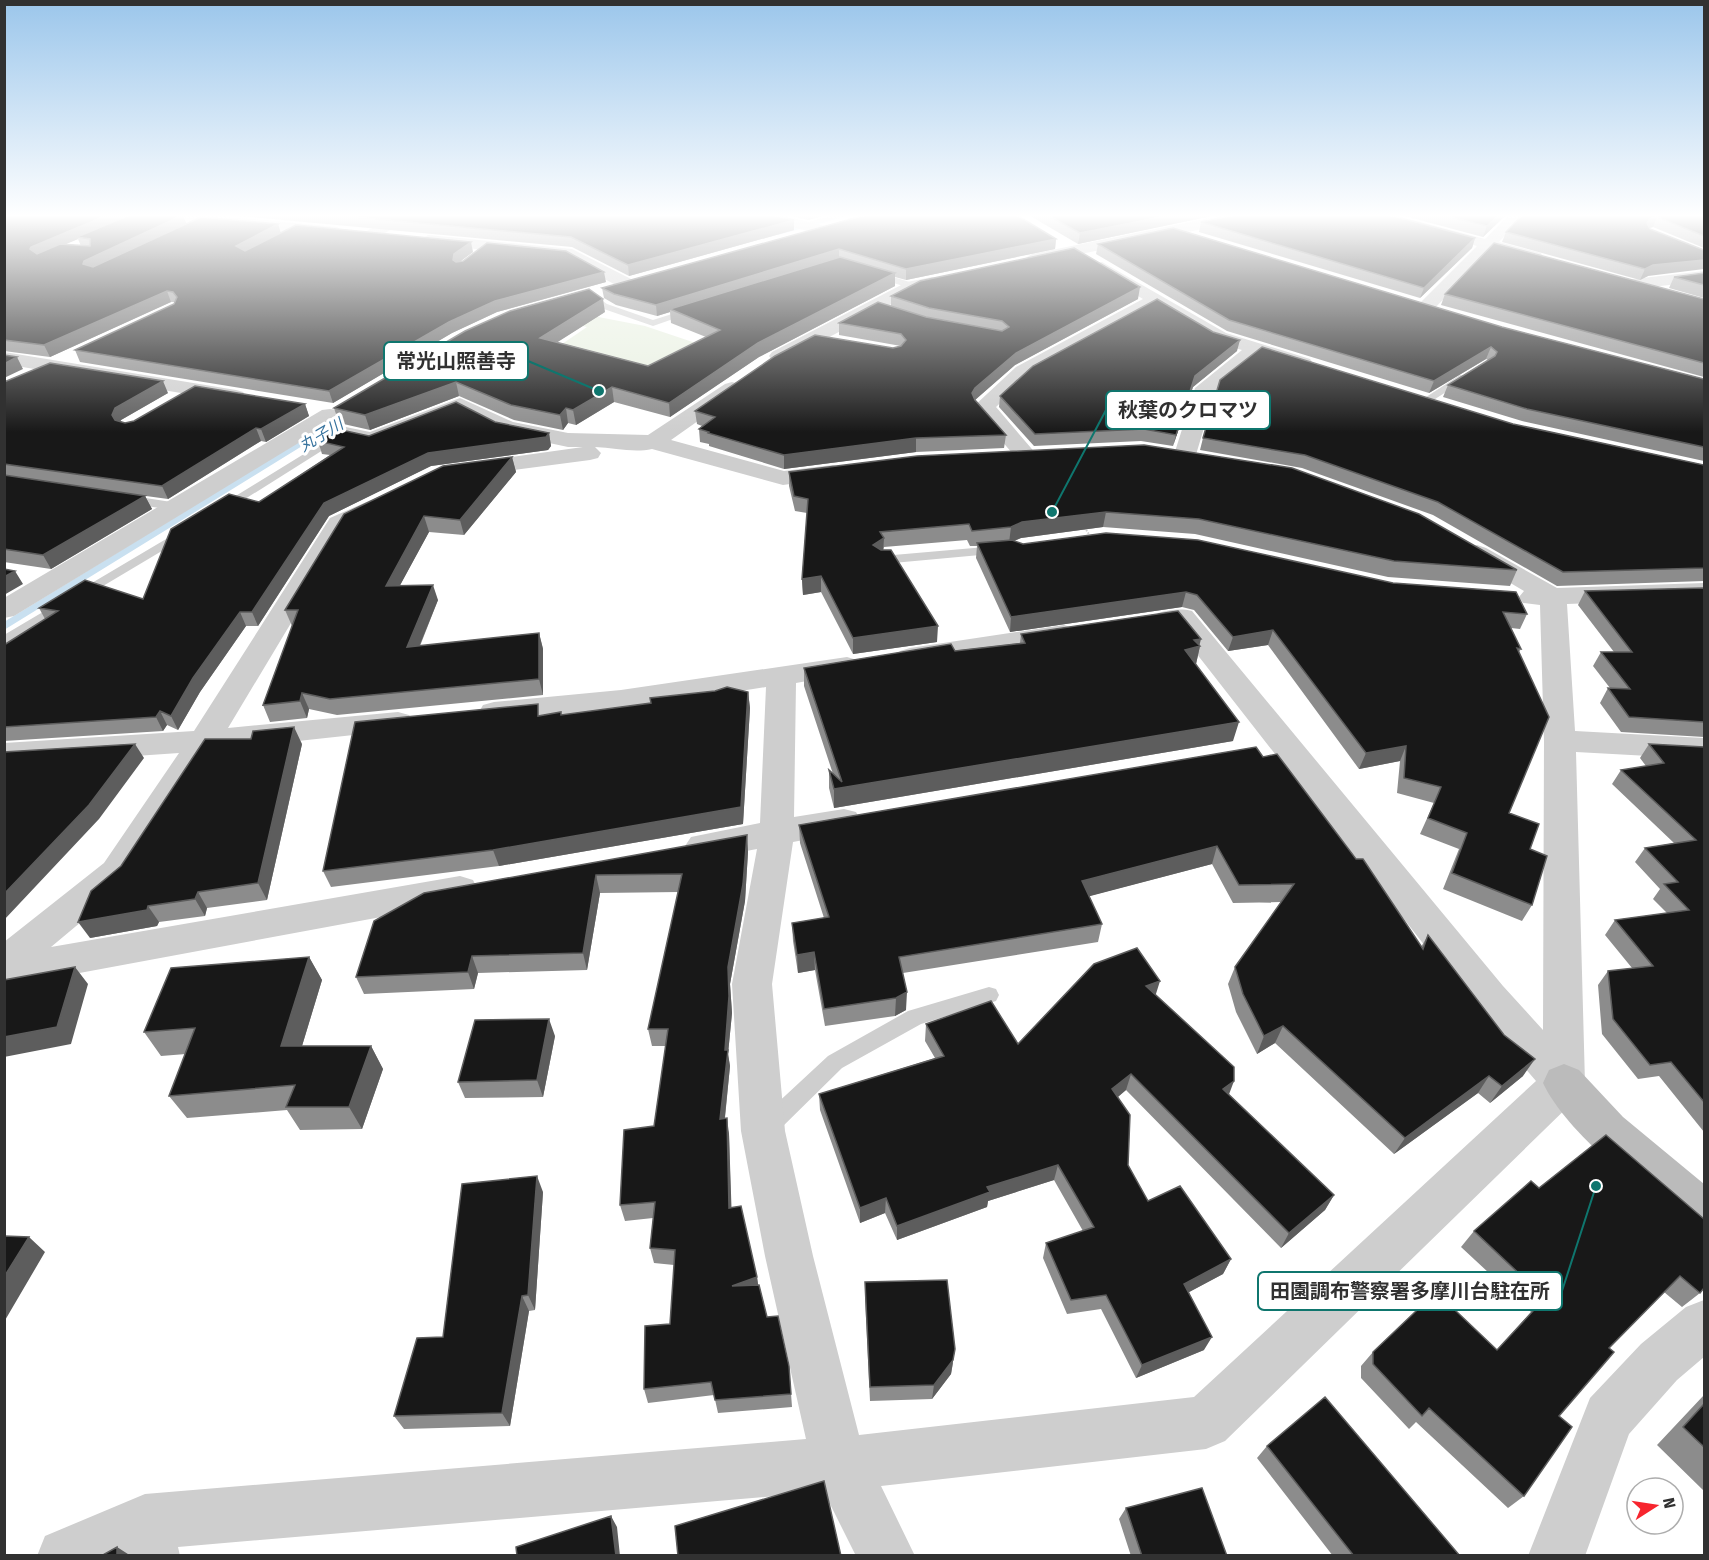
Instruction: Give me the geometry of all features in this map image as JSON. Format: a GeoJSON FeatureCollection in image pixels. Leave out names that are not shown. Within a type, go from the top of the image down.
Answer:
{"type":"FeatureCollection","features":[{"type":"Feature","properties":{"kind":"street"},"geometry":{"type":"LineString","coordinates":[[581,297],[623,287]]}},
{"type":"Feature","properties":{"kind":"street"},"geometry":{"type":"LineString","coordinates":[[440,473],[603,452],[653,442],[754,372],[812,339],[877,309],[912,287]]}},
{"type":"Feature","properties":{"kind":"street"},"geometry":{"type":"LineString","coordinates":[[1136,287],[1220,337],[1324,369]]}},
{"type":"Feature","properties":{"kind":"street"},"geometry":{"type":"LineString","coordinates":[[1425,308],[1446,287]]}},
{"type":"Feature","properties":{"kind":"street"},"geometry":{"type":"LineString","coordinates":[[1641,287],[1674,296]]}},
{"type":"Feature","properties":{"kind":"street"},"geometry":{"type":"LineString","coordinates":[[993,457],[1038,454],[984,407],[1023,371],[1156,299]]}},
{"type":"Feature","properties":{"kind":"street"},"geometry":{"type":"LineString","coordinates":[[1403,301],[1448,315]]}},
{"type":"Feature","properties":{"kind":"street"},"geometry":{"type":"LineString","coordinates":[[812,339],[847,344]]}},
{"type":"Feature","properties":{"kind":"street"},"geometry":{"type":"LineString","coordinates":[[1184,458],[1205,388],[1257,348]]}},
{"type":"Feature","properties":{"kind":"street"},"geometry":{"type":"LineString","coordinates":[[24,380],[86,351]]}},
{"type":"Feature","properties":{"kind":"street"},"geometry":{"type":"LineString","coordinates":[[4,358],[254,399]]}},
{"type":"Feature","properties":{"kind":"street"},"geometry":{"type":"LineString","coordinates":[[168,405],[196,389]]}},
{"type":"Feature","properties":{"kind":"street"},"geometry":{"type":"LineString","coordinates":[[1402,394],[1448,408]]}},
{"type":"Feature","properties":{"kind":"street"},"geometry":{"type":"LineString","coordinates":[[300,406],[341,420],[372,438],[460,404],[506,427],[568,440],[653,442],[783,478],[861,468]]}},
{"type":"Feature","properties":{"kind":"street"},"geometry":{"type":"LineString","coordinates":[[4,610],[61,581],[312,426],[341,420]]}},
{"type":"Feature","properties":{"kind":"street"},"geometry":{"type":"LineString","coordinates":[[4,964],[117,872],[204,741],[339,523],[399,493]]}},
{"type":"Feature","properties":{"kind":"street"},"geometry":{"type":"LineString","coordinates":[[1453,539],[1553,597]]}},
{"type":"Feature","properties":{"kind":"street"},"geometry":{"type":"LineString","coordinates":[[15,573],[61,581]]}},
{"type":"Feature","properties":{"kind":"street"},"geometry":{"type":"LineString","coordinates":[[1503,596],[1553,597],[1704,591]]}},
{"type":"Feature","properties":{"kind":"street"},"geometry":{"type":"LineString","coordinates":[[65,1556],[148,1539],[1206,1422],[1564,1083],[1560,741],[1553,597]]}},
{"type":"Feature","properties":{"kind":"street"},"geometry":{"type":"LineString","coordinates":[[1135,624],[1182,617],[1489,998],[1606,1131],[1704,1213]]}},
{"type":"Feature","properties":{"kind":"street"},"geometry":{"type":"LineString","coordinates":[[466,715],[621,700],[1088,631]]}},
{"type":"Feature","properties":{"kind":"street"},"geometry":{"type":"LineString","coordinates":[[781,676],[777,832],[752,984],[763,1131],[789,1256],[839,1464],[887,1556]]}},
{"type":"Feature","properties":{"kind":"street"},"geometry":{"type":"LineString","coordinates":[[4,754],[204,741],[430,718]]}},
{"type":"Feature","properties":{"kind":"street"},"geometry":{"type":"LineString","coordinates":[[1560,741],[1704,749]]}},
{"type":"Feature","properties":{"kind":"street"},"geometry":{"type":"LineString","coordinates":[[1251,751],[1286,745]]}},
{"type":"Feature","properties":{"kind":"street"},"geometry":{"type":"LineString","coordinates":[[672,852],[881,814]]}},
{"type":"Feature","properties":{"kind":"street"},"geometry":{"type":"LineString","coordinates":[[4,971],[496,884]]}},
{"type":"Feature","properties":{"kind":"street"},"geometry":{"type":"LineString","coordinates":[[1556,1556],[1609,1417],[1659,1362],[1704,1325]]}},
{"type":"Feature","properties":{"kind":"lane"},"geometry":{"type":"LineString","coordinates":[[581,297],[653,322],[697,309]]}},
{"type":"Feature","properties":{"kind":"lane"},"geometry":{"type":"LineString","coordinates":[[1425,401],[1475,370]]}},
{"type":"Feature","properties":{"kind":"lane"},"geometry":{"type":"LineString","coordinates":[[213,514],[341,420]]}},
{"type":"Feature","properties":{"kind":"lane"},"geometry":{"type":"LineString","coordinates":[[111,496],[178,507]]}},
{"type":"Feature","properties":{"kind":"lane"},"geometry":{"type":"LineString","coordinates":[[4,641],[192,527]]}},
{"type":"Feature","properties":{"kind":"lane"},"geometry":{"type":"LineString","coordinates":[[882,560],[1010,549]]}},
{"type":"Feature","properties":{"kind":"lane"},"geometry":{"type":"LineString","coordinates":[[61,581],[89,589]]}},
{"type":"Feature","properties":{"kind":"lane"},"geometry":{"type":"LineString","coordinates":[[763,1131],[835,1062],[915,1017],[990,995]]}},
{"type":"Feature","properties":{"kind":"path"},"geometry":{"type":"LineString","coordinates":[[1081,523],[1092,539]]}},
{"type":"Feature","properties":{"kind":"green space"},"geometry":{"type":"Polygon","coordinates":[[[583,314],[645,326],[746,360],[708,374],[543,357],[587,327],[570,323],[583,314]]]}},
{"type":"Feature","properties":{"kind":"building"},"geometry":{"type":"Polygon","coordinates":[[[4,287],[548,287],[495,301],[449,322],[329,391],[75,350],[174,304],[177,297],[173,292],[167,291],[44,345],[4,340],[4,287]]]}},
{"type":"Feature","properties":{"kind":"building"},"geometry":{"type":"Polygon","coordinates":[[[715,287],[656,305],[614,294],[602,288],[715,287]]]}},
{"type":"Feature","properties":{"kind":"building"},"geometry":{"type":"Polygon","coordinates":[[[743,287],[868,287],[758,343],[669,403],[612,387],[573,410],[566,408],[560,415],[511,405],[456,382],[365,415],[334,408],[465,331],[510,311],[589,289],[603,299],[540,338],[648,366],[720,330],[670,309],[743,287]]]}},
{"type":"Feature","properties":{"kind":"building"},"geometry":{"type":"Polygon","coordinates":[[[909,287],[1140,287],[1016,353],[975,388],[972,393],[975,400],[1006,435],[916,438],[784,455],[699,429],[715,417],[695,411],[775,356],[815,335],[893,348],[901,346],[906,340],[901,334],[839,323],[878,302],[926,317],[1002,331],[1009,327],[1002,321],[929,308],[891,296],[909,287]]]}},
{"type":"Feature","properties":{"kind":"building"},"geometry":{"type":"Polygon","coordinates":[[[1172,287],[1368,287],[1502,327],[1704,379],[1704,447],[1527,409],[1448,385],[1495,356],[1497,352],[1491,347],[1434,381],[1229,320],[1172,287]]]}},
{"type":"Feature","properties":{"kind":"building"},"geometry":{"type":"Polygon","coordinates":[[[1452,287],[1658,287],[1704,299],[1704,363],[1445,294],[1452,287]]]}},
{"type":"Feature","properties":{"kind":"building"},"geometry":{"type":"Polygon","coordinates":[[[1157,299],[1213,332],[1240,340],[1195,376],[1176,435],[1144,429],[1035,434],[1000,396],[1033,366],[1157,299]]]}},
{"type":"Feature","properties":{"kind":"building"},"geometry":{"type":"Polygon","coordinates":[[[1262,347],[1513,424],[1704,465],[1704,568],[1563,572],[1438,502],[1305,455],[1203,438],[1220,380],[1262,347]]]}},
{"type":"Feature","properties":{"kind":"building"},"geometry":{"type":"Polygon","coordinates":[[[4,355],[17,357],[4,364],[4,355]]]}},
{"type":"Feature","properties":{"kind":"building"},"geometry":{"type":"Polygon","coordinates":[[[50,363],[163,381],[115,408],[112,415],[115,420],[125,423],[134,421],[195,386],[305,404],[261,429],[256,428],[162,486],[4,464],[4,382],[50,363]]]}},
{"type":"Feature","properties":{"kind":"building"},"geometry":{"type":"Polygon","coordinates":[[[456,402],[495,422],[549,433],[546,437],[428,453],[324,503],[252,612],[240,612],[193,678],[171,716],[160,711],[156,717],[4,727],[4,645],[58,611],[39,608],[85,580],[143,599],[171,529],[229,494],[259,502],[344,447],[318,441],[337,429],[369,436],[456,402]]]}},
{"type":"Feature","properties":{"kind":"building"},"geometry":{"type":"Polygon","coordinates":[[[1144,445],[1292,468],[1419,514],[1517,570],[1394,561],[1199,519],[1106,512],[1022,522],[1011,527],[972,531],[969,524],[880,532],[884,538],[873,545],[881,550],[891,550],[938,626],[853,638],[821,576],[802,579],[808,499],[794,496],[789,472],[917,456],[1144,445]]]}},
{"type":"Feature","properties":{"kind":"building"},"geometry":{"type":"Polygon","coordinates":[[[512,457],[460,520],[424,516],[386,586],[433,585],[407,647],[539,633],[539,679],[330,699],[302,693],[300,701],[263,705],[298,610],[285,610],[344,514],[443,466],[512,457]]]}},
{"type":"Feature","properties":{"kind":"building"},"geometry":{"type":"Polygon","coordinates":[[[4,475],[145,496],[43,555],[4,549],[4,475]]]}},
{"type":"Feature","properties":{"kind":"building"},"geometry":{"type":"Polygon","coordinates":[[[1106,533],[1198,540],[1393,583],[1516,592],[1527,614],[1503,612],[1549,717],[1509,813],[1539,824],[1530,849],[1547,856],[1532,905],[1452,873],[1467,833],[1428,818],[1441,787],[1404,778],[1406,746],[1366,753],[1273,630],[1233,637],[1197,595],[1186,592],[1011,617],[977,543],[1012,540],[1023,544],[1106,533]]]}},
{"type":"Feature","properties":{"kind":"building"},"geometry":{"type":"Polygon","coordinates":[[[4,569],[15,571],[4,577],[4,569]]]}},
{"type":"Feature","properties":{"kind":"building"},"geometry":{"type":"Polygon","coordinates":[[[1704,588],[1704,722],[1629,717],[1608,688],[1630,689],[1601,652],[1632,652],[1585,591],[1704,588]]]}},
{"type":"Feature","properties":{"kind":"building"},"geometry":{"type":"Polygon","coordinates":[[[1178,611],[1201,639],[1194,640],[1200,646],[1185,650],[1239,722],[834,789],[829,770],[842,782],[804,668],[951,644],[955,651],[1025,643],[1021,634],[1178,611]]]}},
{"type":"Feature","properties":{"kind":"building"},"geometry":{"type":"Polygon","coordinates":[[[727,687],[748,692],[741,807],[493,850],[323,871],[355,722],[538,704],[538,716],[561,712],[561,715],[651,703],[650,698],[715,691],[727,687]]]}},
{"type":"Feature","properties":{"kind":"building"},"geometry":{"type":"Polygon","coordinates":[[[294,727],[258,883],[198,892],[195,899],[148,906],[147,910],[78,922],[91,891],[121,866],[205,739],[251,739],[253,731],[294,727]]]}},
{"type":"Feature","properties":{"kind":"building"},"geometry":{"type":"Polygon","coordinates":[[[135,744],[89,805],[4,894],[4,752],[135,744]]]}},
{"type":"Feature","properties":{"kind":"building"},"geometry":{"type":"Polygon","coordinates":[[[1649,744],[1704,747],[1704,1102],[1671,1062],[1650,1065],[1613,1019],[1608,971],[1653,966],[1615,920],[1689,910],[1664,884],[1678,882],[1645,848],[1696,840],[1621,770],[1664,763],[1649,744]]]}},
{"type":"Feature","properties":{"kind":"building"},"geometry":{"type":"Polygon","coordinates":[[[1256,747],[1263,757],[1277,754],[1356,859],[1363,859],[1423,949],[1428,935],[1504,1035],[1535,1059],[1502,1086],[1489,1076],[1405,1138],[1283,1026],[1264,1036],[1243,994],[1235,967],[1294,884],[1239,885],[1217,846],[1082,881],[1102,924],[899,957],[907,992],[896,998],[824,1009],[814,952],[797,955],[792,923],[829,917],[799,825],[1256,747]]]}},
{"type":"Feature","properties":{"kind":"building"},"geometry":{"type":"Polygon","coordinates":[[[747,835],[743,884],[728,967],[729,996],[725,1050],[728,1050],[720,1119],[727,1118],[729,1208],[741,1206],[757,1277],[732,1286],[759,1285],[767,1317],[778,1316],[789,1366],[791,1394],[715,1400],[711,1382],[644,1389],[645,1326],[670,1324],[675,1250],[650,1248],[655,1202],[620,1205],[624,1130],[654,1126],[668,1029],[648,1029],[682,874],[596,875],[583,953],[472,956],[468,972],[356,977],[374,921],[424,893],[747,835]]]}},
{"type":"Feature","properties":{"kind":"building"},"geometry":{"type":"Polygon","coordinates":[[[1137,948],[1160,981],[1146,986],[1234,1067],[1234,1081],[1223,1089],[1334,1195],[1289,1233],[1131,1074],[1112,1089],[1130,1115],[1128,1165],[1148,1201],[1180,1186],[1231,1259],[1184,1284],[1212,1337],[1142,1365],[1106,1295],[1071,1300],[1046,1243],[1094,1227],[1058,1165],[987,1187],[990,1192],[897,1226],[886,1198],[860,1208],[819,1094],[944,1056],[926,1024],[991,1001],[1018,1044],[1094,964],[1137,948]]]}},
{"type":"Feature","properties":{"kind":"building"},"geometry":{"type":"Polygon","coordinates":[[[309,957],[281,1046],[371,1046],[349,1107],[286,1107],[295,1085],[169,1096],[195,1028],[144,1032],[171,968],[309,957]]]}},
{"type":"Feature","properties":{"kind":"building"},"geometry":{"type":"Polygon","coordinates":[[[75,967],[57,1027],[4,1037],[4,980],[75,967]]]}},
{"type":"Feature","properties":{"kind":"building"},"geometry":{"type":"Polygon","coordinates":[[[549,1019],[537,1080],[458,1082],[475,1020],[549,1019]]]}},
{"type":"Feature","properties":{"kind":"building"},"geometry":{"type":"Polygon","coordinates":[[[1606,1135],[1704,1219],[1704,1288],[1700,1293],[1680,1276],[1609,1348],[1614,1352],[1559,1416],[1572,1427],[1524,1496],[1429,1408],[1422,1416],[1373,1364],[1373,1352],[1436,1292],[1497,1350],[1545,1298],[1474,1231],[1531,1181],[1539,1188],[1606,1135]]]}},
{"type":"Feature","properties":{"kind":"building"},"geometry":{"type":"Polygon","coordinates":[[[537,1176],[528,1295],[522,1296],[502,1413],[394,1416],[417,1338],[443,1337],[462,1184],[537,1176]]]}},
{"type":"Feature","properties":{"kind":"building"},"geometry":{"type":"Polygon","coordinates":[[[4,1236],[29,1237],[4,1277],[4,1236]]]}},
{"type":"Feature","properties":{"kind":"building"},"geometry":{"type":"Polygon","coordinates":[[[947,1280],[955,1349],[953,1360],[934,1385],[870,1387],[865,1282],[947,1280]]]}},
{"type":"Feature","properties":{"kind":"building"},"geometry":{"type":"Polygon","coordinates":[[[1325,1397],[1460,1556],[1354,1556],[1267,1446],[1325,1397]]]}},
{"type":"Feature","properties":{"kind":"building"},"geometry":{"type":"Polygon","coordinates":[[[1704,1404],[1704,1447],[1683,1427],[1704,1404]]]}},
{"type":"Feature","properties":{"kind":"building"},"geometry":{"type":"Polygon","coordinates":[[[824,1481],[841,1556],[678,1556],[675,1526],[824,1481]]]}},
{"type":"Feature","properties":{"kind":"building"},"geometry":{"type":"Polygon","coordinates":[[[1202,1488],[1227,1556],[1142,1556],[1126,1508],[1202,1488]]]}},
{"type":"Feature","properties":{"kind":"building"},"geometry":{"type":"Polygon","coordinates":[[[611,1516],[616,1556],[517,1556],[516,1547],[611,1516]]]}},
{"type":"Feature","properties":{"kind":"building"},"geometry":{"type":"Polygon","coordinates":[[[117,1547],[117,1556],[101,1556],[117,1547]]]}},
{"type":"Feature","properties":{"kind":"waterway","name":"丸子川"},"geometry":{"type":"LineString","coordinates":[[4,627],[350,414]]}},
{"type":"Feature","properties":{"kind":"place","name":"常光山照善寺"},"geometry":{"type":"Point","coordinates":[599,391]}},
{"type":"Feature","properties":{"kind":"place","name":"秋葉のクロマツ"},"geometry":{"type":"Point","coordinates":[1052,512]}},
{"type":"Feature","properties":{"kind":"place","name":"田園調布警察署多摩川台駐在所"},"geometry":{"type":"Point","coordinates":[1596,1186]}}]}
